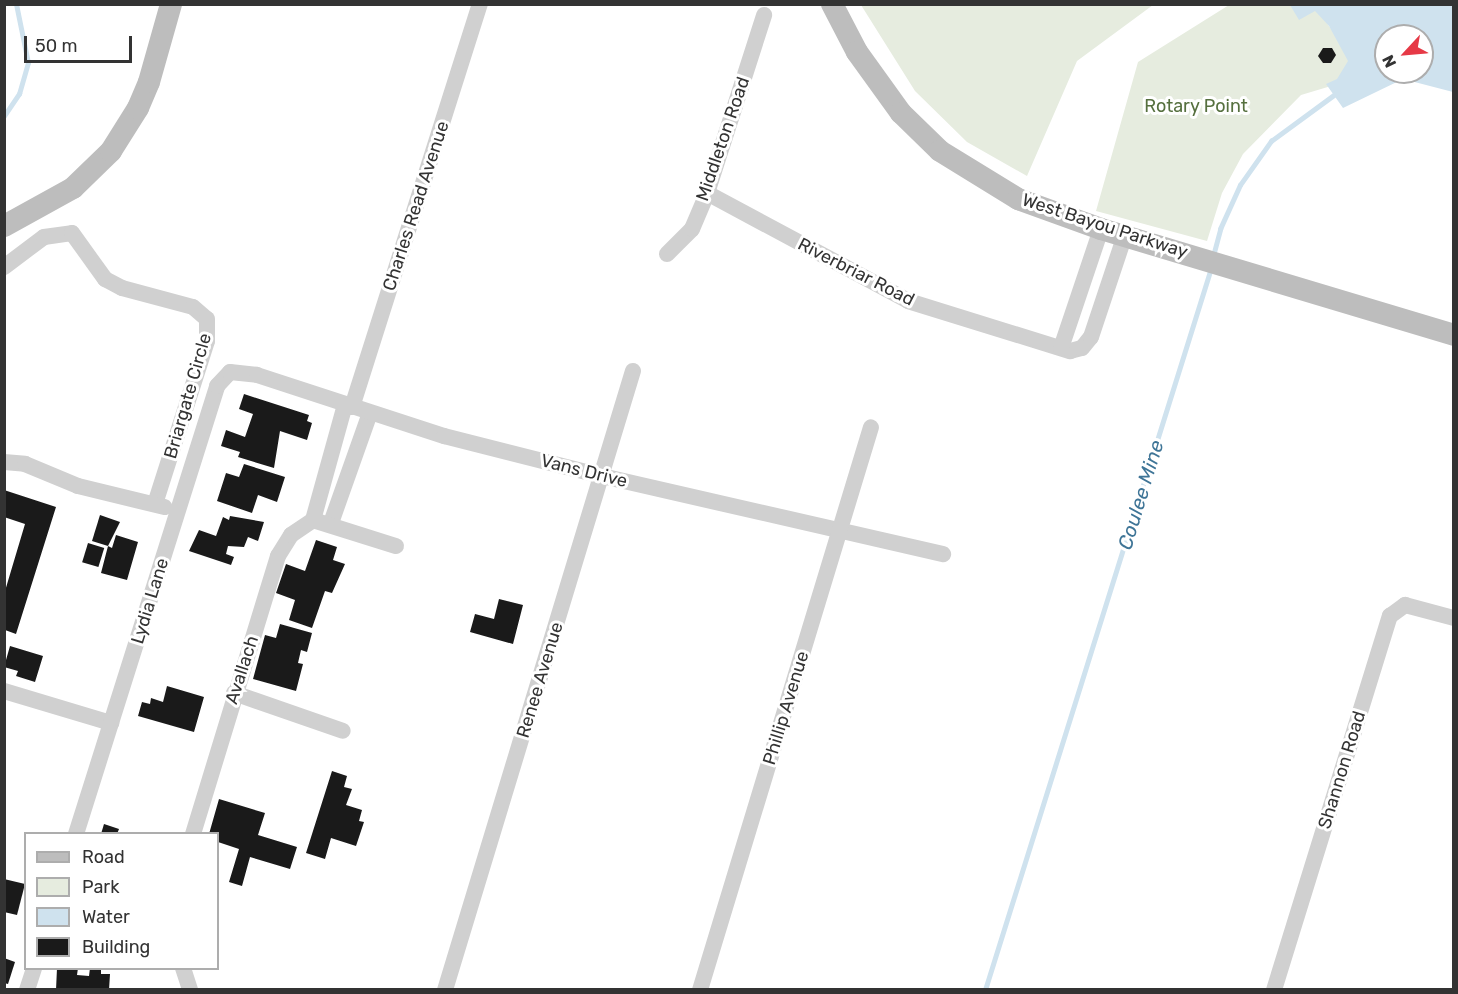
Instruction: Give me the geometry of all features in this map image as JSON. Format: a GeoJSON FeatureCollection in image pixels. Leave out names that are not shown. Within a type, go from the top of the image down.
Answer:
{"type":"FeatureCollection","features":[{"type":"Feature","properties":{"kind":"street"},"geometry":{"type":"LineString","coordinates":[[4,226],[30,213],[90,175],[129,124],[149,82],[171,4]]}},
{"type":"Feature","properties":{"kind":"street","name":"Charles Read Avenue"},"geometry":{"type":"LineString","coordinates":[[349,406],[480,4]]}},
{"type":"Feature","properties":{"kind":"street","name":"West Bayou Parkway"},"geometry":{"type":"LineString","coordinates":[[832,4],[878,82],[901,113],[940,151],[1018,199],[1101,228],[1174,248],[1454,335]]}},
{"type":"Feature","properties":{"kind":"street","name":"Middleton Road"},"geometry":{"type":"LineString","coordinates":[[667,254],[692,229],[706,194],[765,15]]}},
{"type":"Feature","properties":{"kind":"street","name":"Riverbriar Road"},"geometry":{"type":"LineString","coordinates":[[706,194],[908,301],[1070,351],[1082,348],[1091,337],[1125,235]]}},
{"type":"Feature","properties":{"kind":"street"},"geometry":{"type":"LineString","coordinates":[[4,267],[45,237],[30,213]]}},
{"type":"Feature","properties":{"kind":"street"},"geometry":{"type":"LineString","coordinates":[[1061,348],[1101,228]]}},
{"type":"Feature","properties":{"kind":"street","name":"Briargate Circle"},"geometry":{"type":"LineString","coordinates":[[45,237],[72,233],[105,279],[122,288],[193,307],[207,319],[207,341],[155,504]]}},
{"type":"Feature","properties":{"kind":"street","name":"Renee Avenue"},"geometry":{"type":"LineString","coordinates":[[445,990],[633,371]]}},
{"type":"Feature","properties":{"kind":"street","name":"Vans Drive"},"geometry":{"type":"LineString","coordinates":[[230,372],[257,375],[370,413],[602,476],[943,554]]}},
{"type":"Feature","properties":{"kind":"street","name":"Lydia Lane"},"geometry":{"type":"LineString","coordinates":[[77,832],[217,386],[230,372]]}},
{"type":"Feature","properties":{"kind":"street"},"geometry":{"type":"LineString","coordinates":[[349,406],[313,520],[332,524],[396,546]]}},
{"type":"Feature","properties":{"kind":"street"},"geometry":{"type":"LineString","coordinates":[[332,524],[370,413]]}},
{"type":"Feature","properties":{"kind":"street","name":"Phillip Avenue"},"geometry":{"type":"LineString","coordinates":[[700,990],[871,427]]}},
{"type":"Feature","properties":{"kind":"street"},"geometry":{"type":"LineString","coordinates":[[4,462],[24,464],[78,486],[155,504],[177,512]]}},
{"type":"Feature","properties":{"kind":"street","name":"Avallach"},"geometry":{"type":"LineString","coordinates":[[194,832],[234,693],[278,556],[291,535],[313,520]]}},
{"type":"Feature","properties":{"kind":"street","name":"Shannon Road"},"geometry":{"type":"LineString","coordinates":[[1274,990],[1390,616],[1405,606],[1454,618]]}},
{"type":"Feature","properties":{"kind":"street"},"geometry":{"type":"LineString","coordinates":[[4,691],[111,723]]}},
{"type":"Feature","properties":{"kind":"street"},"geometry":{"type":"LineString","coordinates":[[234,693],[344,730]]}},
{"type":"Feature","properties":{"kind":"street"},"geometry":{"type":"LineString","coordinates":[[27,990],[34,970]]}},
{"type":"Feature","properties":{"kind":"street"},"geometry":{"type":"LineString","coordinates":[[183,970],[190,990]]}},
{"type":"Feature","properties":{"kind":"green space"},"geometry":{"type":"Polygon","coordinates":[[[861,5],[1153,5],[1077,61],[1027,176],[967,142],[915,91],[861,5]]]}},
{"type":"Feature","properties":{"kind":"green space","name":"Rotary Point"},"geometry":{"type":"Polygon","coordinates":[[[1229,5],[1314,5],[1354,61],[1341,83],[1301,95],[1243,154],[1222,193],[1207,241],[1096,211],[1138,62],[1229,5]]]}},
{"type":"Feature","properties":{"kind":"water"},"geometry":{"type":"Polygon","coordinates":[[[1290,5],[1453,5],[1453,92],[1422,84],[1434,84],[1434,24],[1374,24],[1374,84],[1393,84],[1343,108],[1326,84],[1337,79],[1348,61],[1329,26],[1315,11],[1299,20],[1290,5]]]}},
{"type":"Feature","properties":{"kind":"building"},"geometry":{"type":"Polygon","coordinates":[[[1323,48],[1332,48],[1336,55],[1331,63],[1323,63],[1318,56],[1323,48]]]}},
{"type":"Feature","properties":{"kind":"building"},"geometry":{"type":"Polygon","coordinates":[[[244,394],[309,415],[307,421],[312,423],[307,440],[280,431],[274,468],[238,457],[240,452],[221,446],[226,430],[245,437],[253,414],[239,409],[244,394]]]}},
{"type":"Feature","properties":{"kind":"building"},"geometry":{"type":"Polygon","coordinates":[[[244,464],[285,477],[277,502],[258,495],[252,513],[217,501],[226,473],[239,477],[244,464]]]}},
{"type":"Feature","properties":{"kind":"building"},"geometry":{"type":"Polygon","coordinates":[[[4,490],[56,507],[16,634],[5,630],[5,591],[25,524],[4,517],[4,490]]]}},
{"type":"Feature","properties":{"kind":"building"},"geometry":{"type":"Polygon","coordinates":[[[100,515],[120,522],[108,546],[92,541],[100,515]]]}},
{"type":"Feature","properties":{"kind":"building"},"geometry":{"type":"Polygon","coordinates":[[[230,516],[264,522],[258,541],[248,537],[244,547],[228,546],[226,554],[234,557],[231,565],[189,551],[199,530],[216,536],[223,517],[229,520],[230,516]]]}},
{"type":"Feature","properties":{"kind":"building"},"geometry":{"type":"Polygon","coordinates":[[[116,535],[138,542],[127,580],[101,573],[108,546],[112,548],[116,535]]]}},
{"type":"Feature","properties":{"kind":"building"},"geometry":{"type":"Polygon","coordinates":[[[316,540],[337,547],[333,560],[345,564],[332,593],[325,591],[312,628],[289,620],[295,600],[276,593],[286,564],[305,571],[316,540]]]}},
{"type":"Feature","properties":{"kind":"building"},"geometry":{"type":"Polygon","coordinates":[[[88,543],[104,548],[98,567],[82,562],[88,543]]]}},
{"type":"Feature","properties":{"kind":"building"},"geometry":{"type":"Polygon","coordinates":[[[499,599],[523,605],[513,644],[470,632],[475,614],[494,619],[499,599]]]}},
{"type":"Feature","properties":{"kind":"building"},"geometry":{"type":"Polygon","coordinates":[[[280,624],[312,633],[307,652],[301,650],[298,663],[303,664],[296,691],[253,679],[265,635],[276,638],[280,624]]]}},
{"type":"Feature","properties":{"kind":"building"},"geometry":{"type":"Polygon","coordinates":[[[10,646],[43,656],[35,682],[16,676],[18,671],[4,667],[10,646]]]}},
{"type":"Feature","properties":{"kind":"building"},"geometry":{"type":"Polygon","coordinates":[[[167,686],[204,697],[194,732],[138,716],[142,702],[150,704],[151,698],[163,702],[167,686]]]}},
{"type":"Feature","properties":{"kind":"building"},"geometry":{"type":"Polygon","coordinates":[[[332,771],[347,776],[344,787],[352,789],[346,805],[362,810],[359,821],[364,822],[356,846],[331,838],[325,859],[306,853],[332,771]]]}},
{"type":"Feature","properties":{"kind":"building"},"geometry":{"type":"Polygon","coordinates":[[[219,799],[265,813],[258,835],[297,847],[290,869],[250,857],[242,886],[229,882],[239,849],[219,842],[219,832],[210,832],[219,799]]]}},
{"type":"Feature","properties":{"kind":"building"},"geometry":{"type":"Polygon","coordinates":[[[104,824],[119,829],[118,832],[102,832],[104,824]]]}},
{"type":"Feature","properties":{"kind":"building"},"geometry":{"type":"Polygon","coordinates":[[[4,879],[24,884],[17,915],[4,912],[4,879]]]}},
{"type":"Feature","properties":{"kind":"building"},"geometry":{"type":"Polygon","coordinates":[[[4,958],[15,962],[8,984],[4,983],[4,958]]]}},
{"type":"Feature","properties":{"kind":"building"},"geometry":{"type":"Polygon","coordinates":[[[57,970],[78,970],[77,975],[89,976],[90,970],[101,970],[101,974],[110,974],[109,990],[56,990],[57,970]]]}},
{"type":"Feature","properties":{"kind":"waterway"},"geometry":{"type":"LineString","coordinates":[[4,116],[19,94],[28,63],[16,4]]}},
{"type":"Feature","properties":{"kind":"waterway","name":"Coulee Mine"},"geometry":{"type":"LineString","coordinates":[[1213,256],[1220,229],[1240,185],[1271,141],[1338,92]]}},
{"type":"Feature","properties":{"kind":"waterway","name":"Coulee Mine"},"geometry":{"type":"LineString","coordinates":[[985,990],[1211,268]]}}]}
